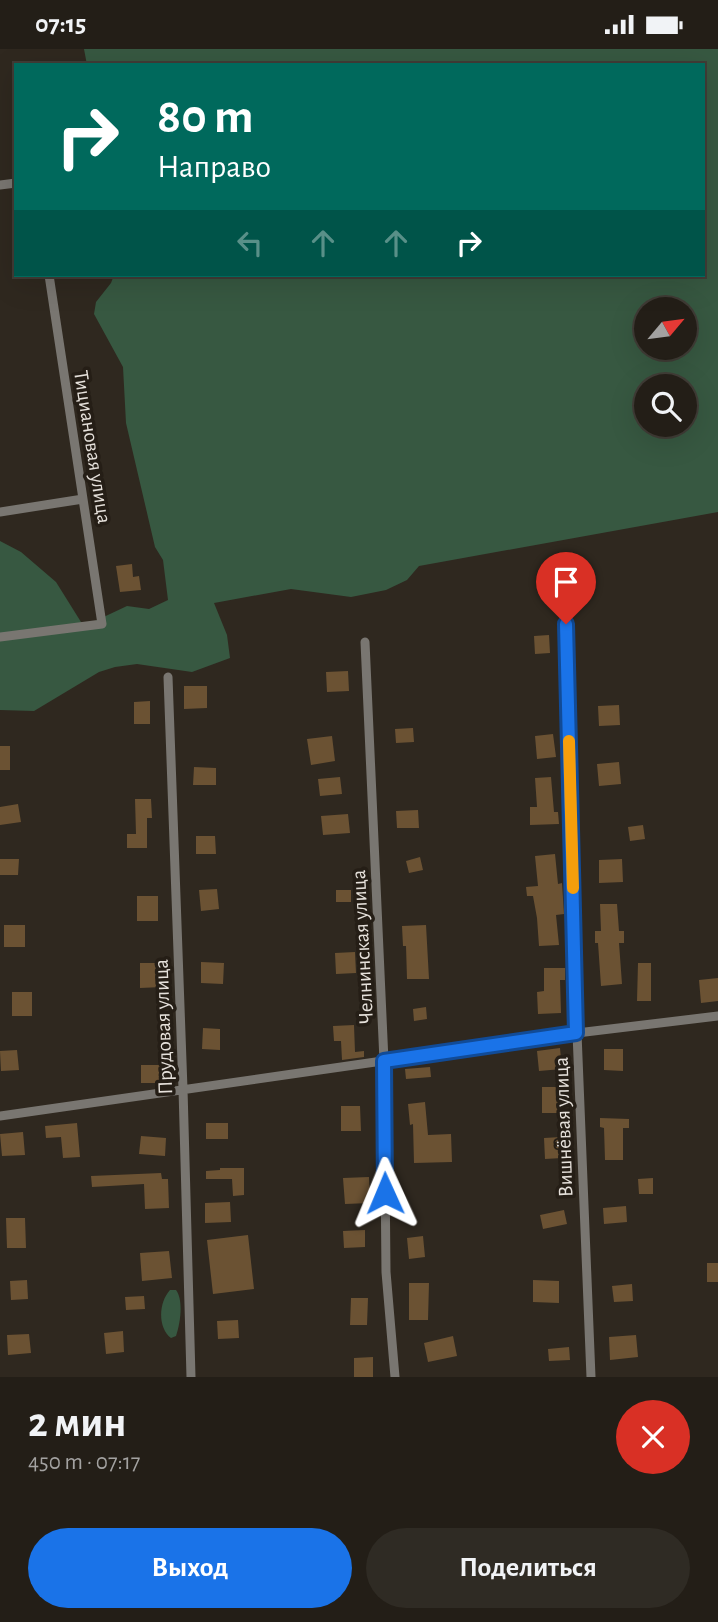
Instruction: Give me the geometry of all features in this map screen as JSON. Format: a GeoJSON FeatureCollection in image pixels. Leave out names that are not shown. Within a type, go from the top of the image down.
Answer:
{"type":"FeatureCollection","features":[{"type":"Feature","properties":{"kind":"street","name":"Тициановая улица"},"geometry":{"type":"LineString","coordinates":[[0,638],[102,624],[49,277]]}},
{"type":"Feature","properties":{"kind":"street"},"geometry":{"type":"LineString","coordinates":[[0,512],[83,499]]}},
{"type":"Feature","properties":{"kind":"street","name":"Вишнёвая улица"},"geometry":{"type":"LineString","coordinates":[[566,624],[576,1033],[591,1377]]}},
{"type":"Feature","properties":{"kind":"street","name":"Челнинская улица"},"geometry":{"type":"LineString","coordinates":[[365,642],[384,1061],[386,1272],[395,1377]]}},
{"type":"Feature","properties":{"kind":"street","name":"Прудовая улица"},"geometry":{"type":"LineString","coordinates":[[168,677],[191,1377]]}},
{"type":"Feature","properties":{"kind":"street"},"geometry":{"type":"LineString","coordinates":[[0,1115],[576,1033],[718,1016]]}},
{"type":"Feature","properties":{"kind":"green space"},"geometry":{"type":"Polygon","coordinates":[[[84,49],[718,49],[718,512],[419,566],[407,580],[386,590],[351,597],[291,589],[214,603],[227,635],[230,658],[192,672],[137,664],[115,667],[99,672],[34,711],[0,710],[0,541],[21,552],[56,582],[81,622],[93,622],[127,606],[149,609],[168,600],[163,560],[155,547],[126,423],[123,367],[94,314],[96,302],[113,277],[705,277],[705,63],[87,63],[84,49]]]}},
{"type":"Feature","properties":{"kind":"green space"},"geometry":{"type":"Polygon","coordinates":[[[170,1290],[176,1290],[181,1306],[176,1336],[171,1338],[163,1328],[161,1314],[170,1290]]]}},
{"type":"Feature","properties":{"kind":"building"},"geometry":{"type":"Polygon","coordinates":[[[132,564],[133,577],[139,576],[141,590],[120,592],[116,566],[132,564]]]}},
{"type":"Feature","properties":{"kind":"building"},"geometry":{"type":"Polygon","coordinates":[[[549,635],[550,653],[535,654],[534,636],[549,635]]]}},
{"type":"Feature","properties":{"kind":"building"},"geometry":{"type":"Polygon","coordinates":[[[348,671],[349,691],[327,692],[326,672],[348,671]]]}},
{"type":"Feature","properties":{"kind":"building"},"geometry":{"type":"Polygon","coordinates":[[[184,686],[207,686],[207,708],[184,709],[184,686]]]}},
{"type":"Feature","properties":{"kind":"building"},"geometry":{"type":"Polygon","coordinates":[[[150,701],[150,724],[134,724],[134,702],[150,701]]]}},
{"type":"Feature","properties":{"kind":"building"},"geometry":{"type":"Polygon","coordinates":[[[619,705],[620,725],[599,726],[598,706],[619,705]]]}},
{"type":"Feature","properties":{"kind":"building"},"geometry":{"type":"Polygon","coordinates":[[[413,728],[414,742],[396,743],[395,729],[413,728]]]}},
{"type":"Feature","properties":{"kind":"building"},"geometry":{"type":"Polygon","coordinates":[[[553,734],[556,757],[537,759],[535,736],[553,734]]]}},
{"type":"Feature","properties":{"kind":"building"},"geometry":{"type":"Polygon","coordinates":[[[332,736],[335,761],[311,765],[307,739],[332,736]]]}},
{"type":"Feature","properties":{"kind":"building"},"geometry":{"type":"Polygon","coordinates":[[[0,746],[10,746],[10,770],[0,770],[0,746]]]}},
{"type":"Feature","properties":{"kind":"building"},"geometry":{"type":"Polygon","coordinates":[[[619,762],[621,784],[599,786],[597,764],[619,762]]]}},
{"type":"Feature","properties":{"kind":"building"},"geometry":{"type":"Polygon","coordinates":[[[194,767],[216,768],[216,785],[193,785],[194,767]]]}},
{"type":"Feature","properties":{"kind":"building"},"geometry":{"type":"Polygon","coordinates":[[[340,777],[342,794],[320,796],[318,779],[340,777]]]}},
{"type":"Feature","properties":{"kind":"building"},"geometry":{"type":"Polygon","coordinates":[[[551,777],[554,812],[558,812],[559,824],[530,825],[530,807],[537,807],[535,778],[551,777]]]}},
{"type":"Feature","properties":{"kind":"building"},"geometry":{"type":"Polygon","coordinates":[[[135,799],[151,799],[152,818],[147,818],[147,848],[127,848],[127,834],[136,834],[135,799]]]}},
{"type":"Feature","properties":{"kind":"building"},"geometry":{"type":"Polygon","coordinates":[[[18,804],[21,822],[0,825],[0,807],[18,804]]]}},
{"type":"Feature","properties":{"kind":"building"},"geometry":{"type":"Polygon","coordinates":[[[418,810],[419,828],[397,828],[396,811],[418,810]]]}},
{"type":"Feature","properties":{"kind":"building"},"geometry":{"type":"Polygon","coordinates":[[[348,814],[350,833],[323,835],[321,816],[348,814]]]}},
{"type":"Feature","properties":{"kind":"building"},"geometry":{"type":"Polygon","coordinates":[[[643,825],[645,839],[630,841],[628,827],[643,825]]]}},
{"type":"Feature","properties":{"kind":"building"},"geometry":{"type":"Polygon","coordinates":[[[196,836],[215,836],[216,854],[196,854],[196,836]]]}},
{"type":"Feature","properties":{"kind":"building"},"geometry":{"type":"Polygon","coordinates":[[[555,854],[558,884],[562,883],[564,914],[556,915],[559,945],[539,946],[533,896],[527,896],[526,887],[538,886],[535,856],[555,854]]]}},
{"type":"Feature","properties":{"kind":"building"},"geometry":{"type":"Polygon","coordinates":[[[420,857],[423,870],[409,873],[406,861],[420,857]]]}},
{"type":"Feature","properties":{"kind":"building"},"geometry":{"type":"Polygon","coordinates":[[[0,859],[19,859],[18,875],[0,875],[0,859]]]}},
{"type":"Feature","properties":{"kind":"building"},"geometry":{"type":"Polygon","coordinates":[[[622,859],[623,882],[599,883],[599,860],[622,859]]]}},
{"type":"Feature","properties":{"kind":"building"},"geometry":{"type":"Polygon","coordinates":[[[217,889],[219,909],[201,911],[199,890],[217,889]]]}},
{"type":"Feature","properties":{"kind":"building"},"geometry":{"type":"Polygon","coordinates":[[[336,890],[351,890],[351,902],[336,902],[336,890]]]}},
{"type":"Feature","properties":{"kind":"building"},"geometry":{"type":"Polygon","coordinates":[[[137,896],[158,896],[158,921],[137,921],[137,896]]]}},
{"type":"Feature","properties":{"kind":"building"},"geometry":{"type":"Polygon","coordinates":[[[600,904],[617,904],[619,931],[624,931],[624,943],[619,943],[622,984],[601,986],[598,943],[595,943],[595,931],[601,931],[600,904]]]}},
{"type":"Feature","properties":{"kind":"building"},"geometry":{"type":"Polygon","coordinates":[[[4,925],[25,925],[25,947],[4,947],[4,925]]]}},
{"type":"Feature","properties":{"kind":"building"},"geometry":{"type":"Polygon","coordinates":[[[426,925],[429,979],[407,979],[406,946],[403,946],[402,926],[426,925]]]}},
{"type":"Feature","properties":{"kind":"building"},"geometry":{"type":"Polygon","coordinates":[[[355,952],[356,973],[336,974],[335,953],[355,952]]]}},
{"type":"Feature","properties":{"kind":"building"},"geometry":{"type":"Polygon","coordinates":[[[201,962],[224,963],[223,984],[201,983],[201,962]]]}},
{"type":"Feature","properties":{"kind":"building"},"geometry":{"type":"Polygon","coordinates":[[[140,963],[161,963],[162,987],[140,988],[140,963]]]}},
{"type":"Feature","properties":{"kind":"building"},"geometry":{"type":"Polygon","coordinates":[[[638,963],[651,963],[651,1001],[637,1001],[638,963]]]}},
{"type":"Feature","properties":{"kind":"building"},"geometry":{"type":"Polygon","coordinates":[[[544,968],[565,968],[565,980],[560,980],[561,1013],[538,1014],[537,992],[544,991],[544,968]]]}},
{"type":"Feature","properties":{"kind":"building"},"geometry":{"type":"Polygon","coordinates":[[[718,978],[718,1001],[701,1003],[699,980],[718,978]]]}},
{"type":"Feature","properties":{"kind":"building"},"geometry":{"type":"Polygon","coordinates":[[[12,992],[32,992],[32,1016],[12,1016],[12,992]]]}},
{"type":"Feature","properties":{"kind":"building"},"geometry":{"type":"Polygon","coordinates":[[[426,1007],[427,1019],[414,1021],[413,1009],[426,1007]]]}},
{"type":"Feature","properties":{"kind":"building"},"geometry":{"type":"Polygon","coordinates":[[[354,1025],[355,1052],[364,1051],[364,1057],[342,1060],[341,1041],[334,1041],[333,1026],[354,1025]]]}},
{"type":"Feature","properties":{"kind":"building"},"geometry":{"type":"Polygon","coordinates":[[[203,1028],[220,1029],[220,1050],[202,1049],[203,1028]]]}},
{"type":"Feature","properties":{"kind":"building"},"geometry":{"type":"Polygon","coordinates":[[[560,1048],[562,1069],[539,1071],[537,1051],[560,1048]]]}},
{"type":"Feature","properties":{"kind":"building"},"geometry":{"type":"Polygon","coordinates":[[[604,1049],[623,1049],[623,1071],[604,1070],[604,1049]]]}},
{"type":"Feature","properties":{"kind":"building"},"geometry":{"type":"Polygon","coordinates":[[[17,1050],[19,1070],[1,1071],[0,1051],[17,1050]]]}},
{"type":"Feature","properties":{"kind":"building"},"geometry":{"type":"Polygon","coordinates":[[[141,1065],[161,1065],[161,1083],[141,1083],[141,1065]]]}},
{"type":"Feature","properties":{"kind":"building"},"geometry":{"type":"Polygon","coordinates":[[[430,1067],[431,1077],[406,1079],[405,1069],[430,1067]]]}},
{"type":"Feature","properties":{"kind":"building"},"geometry":{"type":"Polygon","coordinates":[[[542,1087],[562,1087],[562,1113],[542,1113],[542,1087]]]}},
{"type":"Feature","properties":{"kind":"building"},"geometry":{"type":"Polygon","coordinates":[[[425,1102],[428,1135],[451,1134],[452,1162],[414,1163],[413,1124],[410,1125],[408,1104],[425,1102]]]}},
{"type":"Feature","properties":{"kind":"building"},"geometry":{"type":"Polygon","coordinates":[[[341,1106],[360,1106],[361,1131],[341,1131],[341,1106]]]}},
{"type":"Feature","properties":{"kind":"building"},"geometry":{"type":"Polygon","coordinates":[[[600,1118],[629,1119],[629,1128],[623,1128],[623,1160],[605,1160],[604,1128],[600,1127],[600,1118]]]}},
{"type":"Feature","properties":{"kind":"building"},"geometry":{"type":"Polygon","coordinates":[[[77,1123],[80,1157],[63,1158],[61,1137],[46,1138],[45,1126],[77,1123]]]}},
{"type":"Feature","properties":{"kind":"building"},"geometry":{"type":"Polygon","coordinates":[[[206,1123],[228,1123],[228,1139],[206,1139],[206,1123]]]}},
{"type":"Feature","properties":{"kind":"building"},"geometry":{"type":"Polygon","coordinates":[[[23,1132],[25,1155],[2,1156],[0,1134],[23,1132]]]}},
{"type":"Feature","properties":{"kind":"building"},"geometry":{"type":"Polygon","coordinates":[[[141,1136],[166,1138],[165,1156],[139,1154],[141,1136]]]}},
{"type":"Feature","properties":{"kind":"building"},"geometry":{"type":"Polygon","coordinates":[[[561,1137],[562,1158],[545,1159],[544,1138],[561,1137]]]}},
{"type":"Feature","properties":{"kind":"building"},"geometry":{"type":"Polygon","coordinates":[[[244,1168],[244,1195],[233,1196],[232,1179],[206,1179],[206,1171],[244,1168]]]}},
{"type":"Feature","properties":{"kind":"building"},"geometry":{"type":"Polygon","coordinates":[[[161,1173],[162,1179],[168,1179],[169,1208],[145,1209],[144,1184],[92,1187],[91,1176],[161,1173]]]}},
{"type":"Feature","properties":{"kind":"building"},"geometry":{"type":"Polygon","coordinates":[[[369,1177],[370,1203],[345,1204],[343,1178],[369,1177]]]}},
{"type":"Feature","properties":{"kind":"building"},"geometry":{"type":"Polygon","coordinates":[[[653,1178],[653,1194],[639,1194],[638,1179],[653,1178]]]}},
{"type":"Feature","properties":{"kind":"building"},"geometry":{"type":"Polygon","coordinates":[[[230,1202],[231,1222],[205,1223],[205,1203],[230,1202]]]}},
{"type":"Feature","properties":{"kind":"building"},"geometry":{"type":"Polygon","coordinates":[[[626,1206],[627,1222],[604,1224],[603,1208],[626,1206]]]}},
{"type":"Feature","properties":{"kind":"building"},"geometry":{"type":"Polygon","coordinates":[[[564,1210],[567,1224],[543,1229],[540,1215],[564,1210]]]}},
{"type":"Feature","properties":{"kind":"building"},"geometry":{"type":"Polygon","coordinates":[[[6,1218],[25,1218],[26,1248],[7,1248],[6,1218]]]}},
{"type":"Feature","properties":{"kind":"building"},"geometry":{"type":"Polygon","coordinates":[[[365,1230],[365,1247],[344,1248],[343,1231],[365,1230]]]}},
{"type":"Feature","properties":{"kind":"building"},"geometry":{"type":"Polygon","coordinates":[[[248,1235],[254,1289],[213,1294],[207,1240],[248,1235]]]}},
{"type":"Feature","properties":{"kind":"building"},"geometry":{"type":"Polygon","coordinates":[[[423,1236],[425,1257],[409,1259],[407,1238],[423,1236]]]}},
{"type":"Feature","properties":{"kind":"building"},"geometry":{"type":"Polygon","coordinates":[[[169,1251],[172,1278],[142,1281],[140,1253],[169,1251]]]}},
{"type":"Feature","properties":{"kind":"building"},"geometry":{"type":"Polygon","coordinates":[[[707,1263],[718,1263],[718,1282],[707,1282],[707,1263]]]}},
{"type":"Feature","properties":{"kind":"building"},"geometry":{"type":"Polygon","coordinates":[[[27,1280],[28,1299],[11,1300],[10,1281],[27,1280]]]}},
{"type":"Feature","properties":{"kind":"building"},"geometry":{"type":"Polygon","coordinates":[[[533,1280],[559,1281],[559,1303],[533,1302],[533,1280]]]}},
{"type":"Feature","properties":{"kind":"building"},"geometry":{"type":"Polygon","coordinates":[[[409,1283],[429,1283],[428,1320],[409,1320],[409,1283]]]}},
{"type":"Feature","properties":{"kind":"building"},"geometry":{"type":"Polygon","coordinates":[[[632,1284],[633,1301],[614,1302],[612,1286],[632,1284]]]}},
{"type":"Feature","properties":{"kind":"building"},"geometry":{"type":"Polygon","coordinates":[[[144,1296],[145,1309],[126,1310],[125,1297],[144,1296]]]}},
{"type":"Feature","properties":{"kind":"building"},"geometry":{"type":"Polygon","coordinates":[[[351,1298],[368,1298],[367,1325],[350,1325],[351,1298]]]}},
{"type":"Feature","properties":{"kind":"building"},"geometry":{"type":"Polygon","coordinates":[[[238,1320],[239,1338],[218,1339],[217,1321],[238,1320]]]}},
{"type":"Feature","properties":{"kind":"building"},"geometry":{"type":"Polygon","coordinates":[[[123,1331],[124,1352],[106,1354],[104,1333],[123,1331]]]}},
{"type":"Feature","properties":{"kind":"building"},"geometry":{"type":"Polygon","coordinates":[[[29,1334],[31,1353],[8,1355],[7,1335],[29,1334]]]}},
{"type":"Feature","properties":{"kind":"building"},"geometry":{"type":"Polygon","coordinates":[[[636,1335],[638,1357],[610,1360],[609,1337],[636,1335]]]}},
{"type":"Feature","properties":{"kind":"building"},"geometry":{"type":"Polygon","coordinates":[[[453,1336],[457,1356],[428,1362],[424,1343],[453,1336]]]}},
{"type":"Feature","properties":{"kind":"building"},"geometry":{"type":"Polygon","coordinates":[[[569,1347],[570,1360],[549,1361],[548,1349],[569,1347]]]}},
{"type":"Feature","properties":{"kind":"building"},"geometry":{"type":"Polygon","coordinates":[[[373,1357],[373,1377],[354,1377],[354,1358],[373,1357]]]}},
{"type":"Feature","properties":{"kind":"slow traffic"},"geometry":{"type":"LineString","coordinates":[[569,741],[573,888]]}},
{"type":"Feature","properties":{"kind":"route"},"geometry":{"type":"LineString","coordinates":[[385,1193],[384,1061],[576,1033],[566,624]]}}]}
